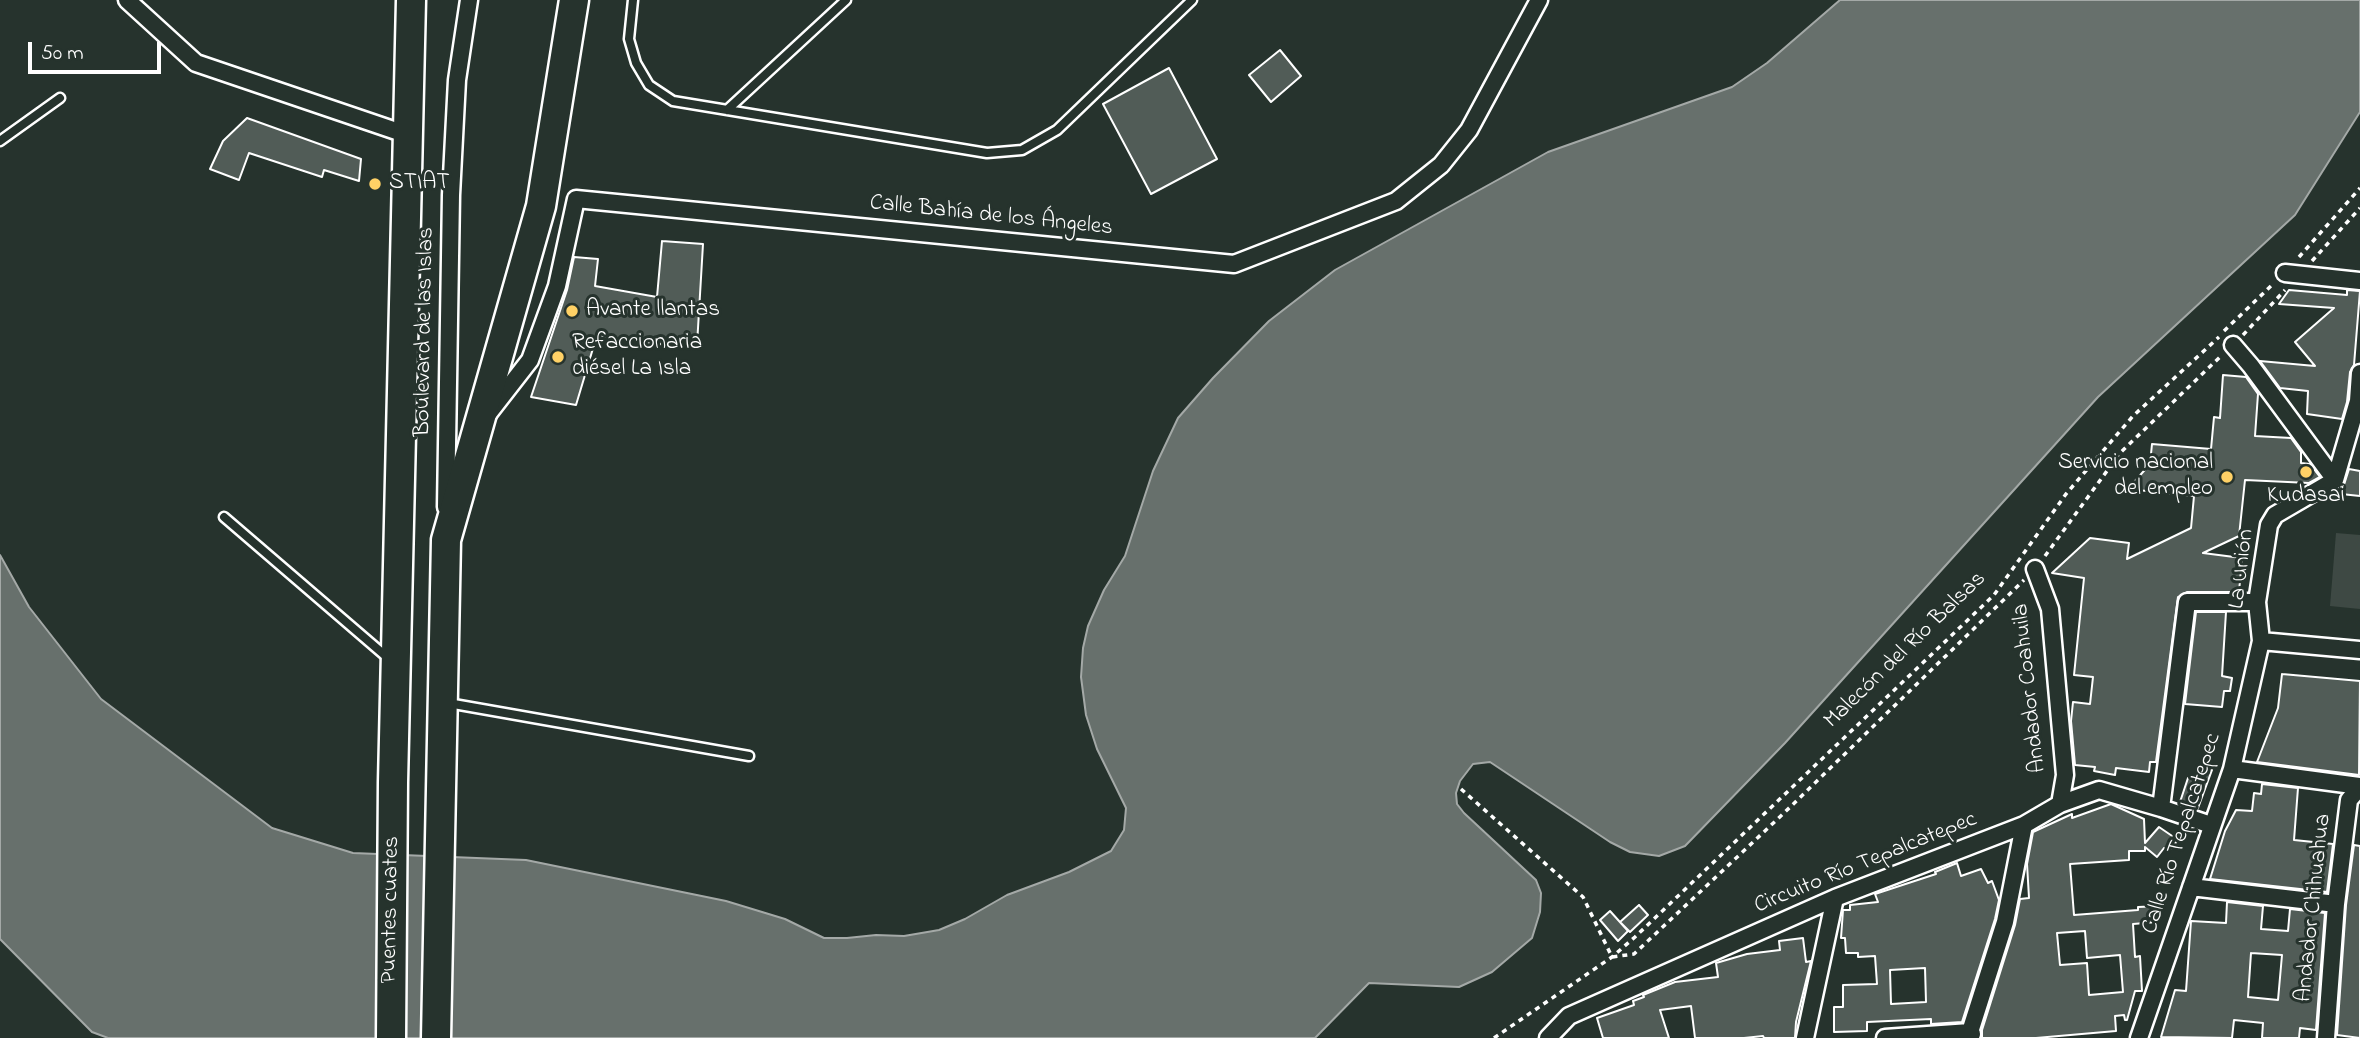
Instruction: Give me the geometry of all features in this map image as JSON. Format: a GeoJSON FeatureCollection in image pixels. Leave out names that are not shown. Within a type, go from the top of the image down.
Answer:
{"type":"FeatureCollection","features":[{"type":"Feature","properties":{"kind":"highway","name":"Puentes cuates"},"geometry":{"type":"LineString","coordinates":[[391,1038],[393,782],[411,0]]}},
{"type":"Feature","properties":{"kind":"highway","name":"Puentes cuates"},"geometry":{"type":"LineString","coordinates":[[436,1038],[446,540],[541,205],[574,0]]}},
{"type":"Feature","properties":{"kind":"street"},"geometry":{"type":"LineString","coordinates":[[127,0],[196,63],[408,135]]}},
{"type":"Feature","properties":{"kind":"street"},"geometry":{"type":"LineString","coordinates":[[410,52],[423,0]]}},
{"type":"Feature","properties":{"kind":"street","name":"Boulevard de las Islas"},"geometry":{"type":"LineString","coordinates":[[446,540],[451,195],[457,80],[469,0]]}},
{"type":"Feature","properties":{"kind":"street","name":"Calle Bahía de los Ángeles"},"geometry":{"type":"LineString","coordinates":[[477,429],[530,360],[557,286],[576,199],[1234,264],[1396,201],[1441,165],[1469,130],[1539,0]]}},
{"type":"Feature","properties":{"kind":"street"},"geometry":{"type":"LineString","coordinates":[[2293,273],[2360,281]]}},
{"type":"Feature","properties":{"kind":"street"},"geometry":{"type":"LineString","coordinates":[[2233,345],[2335,480]]}},
{"type":"Feature","properties":{"kind":"street"},"geometry":{"type":"LineString","coordinates":[[2335,480],[2358,401],[2360,373]]}},
{"type":"Feature","properties":{"kind":"street","name":"La Unión"},"geometry":{"type":"LineString","coordinates":[[2261,641],[2257,602],[2269,525],[2275,515],[2335,480]]}},
{"type":"Feature","properties":{"kind":"street","name":"Andador Coahuila"},"geometry":{"type":"LineString","coordinates":[[2035,569],[2050,609],[2065,775],[2060,804]]}},
{"type":"Feature","properties":{"kind":"street"},"geometry":{"type":"LineString","coordinates":[[2161,808],[2188,602],[2257,602]]}},
{"type":"Feature","properties":{"kind":"street"},"geometry":{"type":"LineString","coordinates":[[2261,641],[2360,650]]}},
{"type":"Feature","properties":{"kind":"street","name":"Calle Río Tepalcatepec"},"geometry":{"type":"LineString","coordinates":[[2139,1038],[2232,769],[2261,641]]}},
{"type":"Feature","properties":{"kind":"street"},"geometry":{"type":"LineString","coordinates":[[2232,769],[2360,787]]}},
{"type":"Feature","properties":{"kind":"street","name":"Andador Chihuahua"},"geometry":{"type":"LineString","coordinates":[[2326,1038],[2336,904],[2349,800],[2360,787]]}},
{"type":"Feature","properties":{"kind":"street","name":"Circuito Río Tepalcatepec"},"geometry":{"type":"LineString","coordinates":[[1548,1038],[1569,1016],[1835,898],[2024,825],[2060,804],[2099,790],[2211,825]]}},
{"type":"Feature","properties":{"kind":"street"},"geometry":{"type":"LineString","coordinates":[[1885,1038],[1969,1036],[2005,922],[2024,825]]}},
{"type":"Feature","properties":{"kind":"street"},"geometry":{"type":"LineString","coordinates":[[2191,887],[2336,904]]}},
{"type":"Feature","properties":{"kind":"street"},"geometry":{"type":"LineString","coordinates":[[1805,1038],[1835,898]]}},
{"type":"Feature","properties":{"kind":"lane"},"geometry":{"type":"LineString","coordinates":[[633,0],[629,39],[636,63],[649,86],[673,101],[987,153],[1022,150],[1057,130],[1192,0]]}},
{"type":"Feature","properties":{"kind":"lane"},"geometry":{"type":"LineString","coordinates":[[727,110],[846,0]]}},
{"type":"Feature","properties":{"kind":"lane"},"geometry":{"type":"LineString","coordinates":[[0,141],[60,98]]}},
{"type":"Feature","properties":{"kind":"lane"},"geometry":{"type":"LineString","coordinates":[[224,517],[396,665]]}},
{"type":"Feature","properties":{"kind":"lane"},"geometry":{"type":"LineString","coordinates":[[441,702],[749,756]]}},
{"type":"Feature","properties":{"kind":"path","name":"Malecón del Río Balsas"},"geometry":{"type":"LineString","coordinates":[[1494,1038],[1612,957],[1994,595],[2066,494],[2133,416],[2293,273],[2360,188]]}},
{"type":"Feature","properties":{"kind":"path"},"geometry":{"type":"LineString","coordinates":[[1461,789],[1583,897],[1612,957],[1633,954],[1784,813],[2035,569],[2120,453],[2233,345],[2293,273],[2360,208]]}},
{"type":"Feature","properties":{"kind":"shaded area"},"geometry":{"type":"Polygon","coordinates":[[[1840,0],[2360,0],[2360,112],[2295,215],[2098,397],[1785,743],[1685,846],[1659,856],[1630,852],[1610,842],[1490,762],[1473,764],[1460,781],[1456,793],[1457,804],[1536,880],[1541,893],[1540,912],[1532,938],[1492,972],[1459,987],[1369,983],[1315,1038],[108,1038],[92,1032],[0,939],[0,555],[29,607],[101,699],[272,828],[353,853],[526,860],[726,901],[785,919],[824,938],[847,938],[904,936],[939,930],[965,919],[1007,895],[1069,872],[1111,851],[1124,830],[1126,808],[1097,749],[1086,715],[1081,677],[1083,648],[1088,626],[1104,590],[1125,556],[1153,471],[1178,418],[1269,321],[1335,270],[1548,152],[1732,87],[1767,63],[1840,0]]]}},
{"type":"Feature","properties":{"kind":"shaded area"},"geometry":{"type":"Polygon","coordinates":[[[2336,533],[2360,535],[2360,609],[2330,606],[2336,533]]]}},
{"type":"Feature","properties":{"kind":"building"},"geometry":{"type":"Polygon","coordinates":[[[1280,50],[1301,76],[1271,102],[1249,75],[1280,50]]]}},
{"type":"Feature","properties":{"kind":"building"},"geometry":{"type":"Polygon","coordinates":[[[1169,68],[1217,159],[1151,194],[1103,104],[1169,68]]]}},
{"type":"Feature","properties":{"kind":"building"},"geometry":{"type":"Polygon","coordinates":[[[247,118],[361,159],[359,181],[324,170],[322,177],[249,153],[239,180],[210,169],[223,141],[247,118]]]}},
{"type":"Feature","properties":{"kind":"building"},"geometry":{"type":"Polygon","coordinates":[[[662,241],[703,244],[697,345],[666,345],[597,335],[576,405],[531,397],[567,290],[574,257],[598,259],[595,286],[657,297],[662,241]]]}},
{"type":"Feature","properties":{"kind":"building"},"geometry":{"type":"Polygon","coordinates":[[[2289,290],[2347,295],[2347,290],[2360,291],[2354,365],[2350,372],[2342,419],[2307,414],[2308,391],[2280,388],[2260,361],[2315,366],[2295,342],[2334,308],[2279,304],[2289,290]]]}},
{"type":"Feature","properties":{"kind":"building"},"geometry":{"type":"Polygon","coordinates":[[[2223,375],[2246,377],[2258,394],[2255,436],[2291,438],[2301,452],[2301,463],[2310,464],[2320,477],[2309,483],[2245,480],[2239,536],[2203,553],[2242,558],[2239,592],[2187,592],[2178,597],[2156,762],[2150,762],[2149,772],[2116,768],[2115,775],[2094,771],[2095,767],[2075,765],[2071,721],[2073,702],[2090,704],[2093,677],[2074,675],[2084,578],[2052,573],[2090,538],[2129,543],[2127,559],[2191,528],[2194,496],[2128,489],[2150,464],[2152,444],[2211,449],[2214,417],[2220,418],[2223,375]]]}},
{"type":"Feature","properties":{"kind":"building"},"geometry":{"type":"Polygon","coordinates":[[[2349,469],[2360,471],[2360,496],[2341,494],[2349,469]]]}},
{"type":"Feature","properties":{"kind":"building"},"geometry":{"type":"Polygon","coordinates":[[[2196,612],[2226,612],[2222,676],[2232,678],[2230,691],[2224,691],[2222,707],[2185,704],[2196,612]]]}},
{"type":"Feature","properties":{"kind":"building"},"geometry":{"type":"Polygon","coordinates":[[[2282,674],[2360,681],[2359,775],[2257,762],[2278,708],[2282,674]]]}},
{"type":"Feature","properties":{"kind":"building"},"geometry":{"type":"Polygon","coordinates":[[[2212,770],[2198,808],[2180,802],[2188,778],[2212,770]]]}},
{"type":"Feature","properties":{"kind":"building"},"geometry":{"type":"Polygon","coordinates":[[[2262,784],[2298,788],[2294,840],[2333,844],[2327,892],[2210,879],[2225,831],[2236,810],[2252,811],[2254,793],[2261,794],[2262,784]]]}},
{"type":"Feature","properties":{"kind":"building"},"geometry":{"type":"Polygon","coordinates":[[[2111,804],[2144,819],[2145,843],[2159,827],[2178,840],[2168,852],[2164,848],[2157,857],[2145,847],[2145,851],[2129,851],[2129,860],[2070,864],[2074,915],[2161,906],[2157,922],[2133,924],[2135,957],[2140,956],[2142,991],[2135,991],[2127,1020],[2124,1015],[2115,1016],[2116,1031],[2036,1038],[1982,1038],[1982,1030],[2015,925],[2020,899],[2029,898],[2027,864],[2033,832],[2072,814],[2072,818],[2111,804]],[[2085,931],[2057,933],[2060,965],[2087,963],[2089,995],[2123,992],[2120,955],[2087,958],[2085,931]]]}},
{"type":"Feature","properties":{"kind":"building"},"geometry":{"type":"Polygon","coordinates":[[[2354,845],[2360,846],[2360,1038],[2337,1035],[2346,905],[2354,845]]]}},
{"type":"Feature","properties":{"kind":"building"},"geometry":{"type":"Polygon","coordinates":[[[1957,863],[1961,876],[1981,869],[1988,883],[1992,881],[1999,900],[1962,1022],[1931,1024],[1931,1019],[1867,1022],[1867,1031],[1834,1032],[1834,1007],[1843,1007],[1843,985],[1877,984],[1875,956],[1858,957],[1858,953],[1846,953],[1845,938],[1841,938],[1843,910],[1850,910],[1850,905],[1878,902],[1875,894],[1936,874],[1935,872],[1957,863]],[[1925,968],[1890,970],[1891,1004],[1926,1002],[1925,968]]]}},
{"type":"Feature","properties":{"kind":"building"},"geometry":{"type":"Polygon","coordinates":[[[2227,902],[2263,906],[2261,929],[2288,931],[2290,909],[2325,913],[2316,1030],[2300,1028],[2299,1038],[2262,1038],[2263,1023],[2234,1020],[2232,1038],[2161,1037],[2175,990],[2186,991],[2191,921],[2226,923],[2227,902]],[[2251,953],[2248,997],[2278,1000],[2282,955],[2251,953]]]}},
{"type":"Feature","properties":{"kind":"building"},"geometry":{"type":"Polygon","coordinates":[[[1639,905],[1648,915],[1630,932],[1620,922],[1639,905]]]}},
{"type":"Feature","properties":{"kind":"building"},"geometry":{"type":"Polygon","coordinates":[[[1610,911],[1628,931],[1618,941],[1600,920],[1610,911]]]}},
{"type":"Feature","properties":{"kind":"building"},"geometry":{"type":"Polygon","coordinates":[[[1803,938],[1806,962],[1811,961],[1796,1022],[1795,1038],[1695,1038],[1691,1006],[1660,1010],[1669,1038],[1603,1038],[1597,1018],[1634,1005],[1633,1001],[1644,997],[1643,995],[1675,982],[1718,977],[1716,963],[1747,954],[1780,950],[1779,941],[1803,938]]]}},
{"type":"Feature","properties":{"kind":"place","name":"STIAT"},"geometry":{"type":"Point","coordinates":[375,184]}},
{"type":"Feature","properties":{"kind":"place","name":"Avante llantas"},"geometry":{"type":"Point","coordinates":[572,311]}},
{"type":"Feature","properties":{"kind":"place","name":"Refaccionaria diésel La Isla"},"geometry":{"type":"Point","coordinates":[558,357]}},
{"type":"Feature","properties":{"kind":"place","name":"Kudasai"},"geometry":{"type":"Point","coordinates":[2306,472]}},
{"type":"Feature","properties":{"kind":"place","name":"Servicio nacional del empleo"},"geometry":{"type":"Point","coordinates":[2227,477]}}]}
